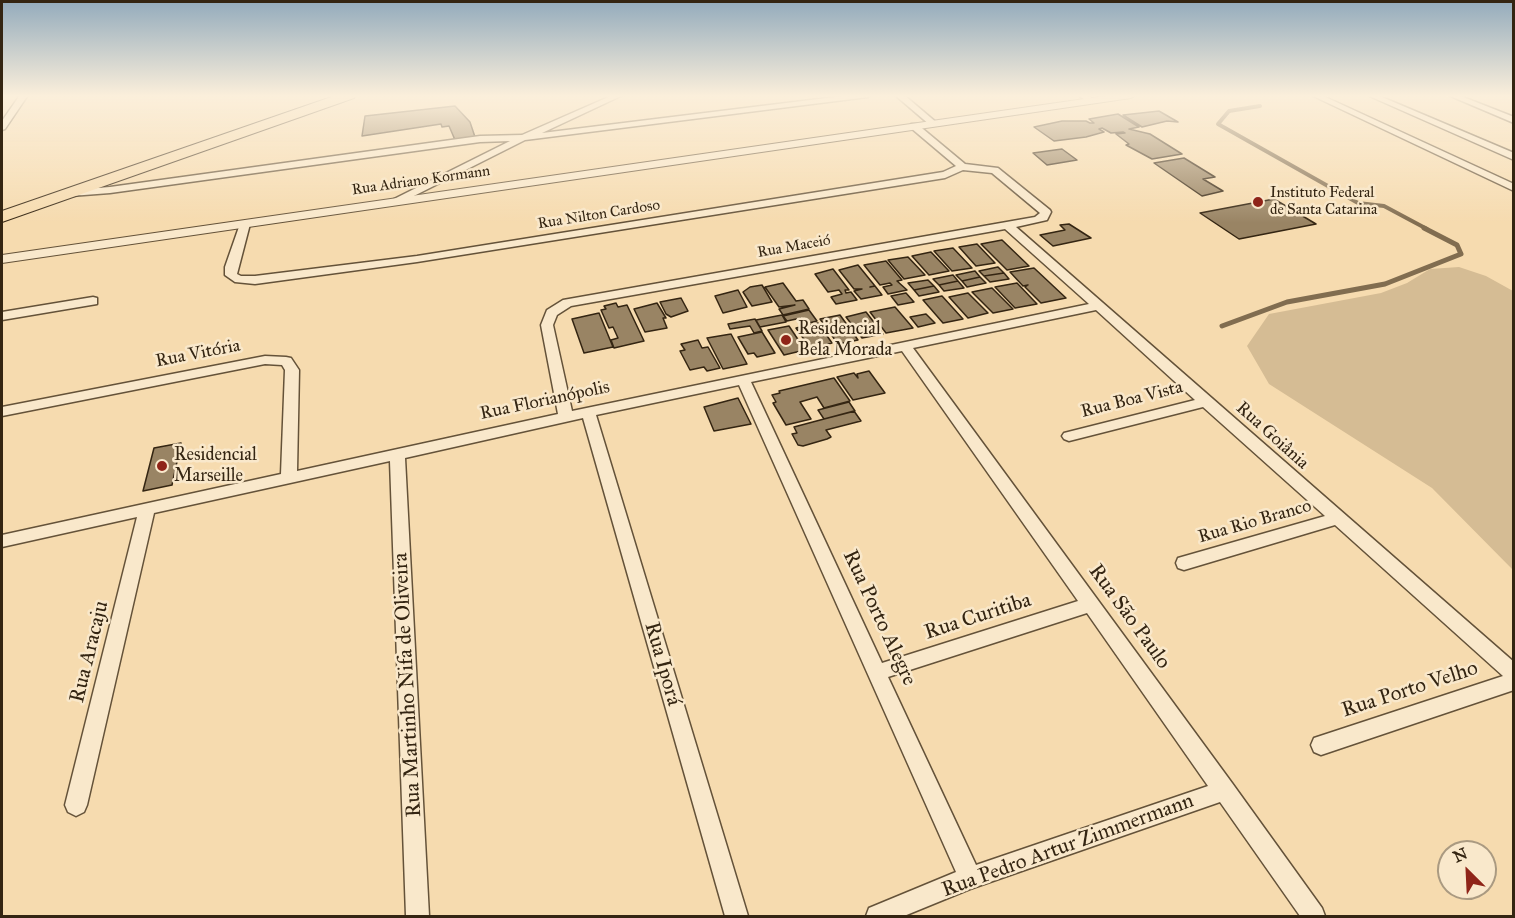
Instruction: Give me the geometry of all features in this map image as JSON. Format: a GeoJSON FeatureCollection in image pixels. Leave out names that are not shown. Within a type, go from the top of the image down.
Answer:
{"type":"FeatureCollection","features":[{"type":"Feature","properties":{"kind":"main road"},"geometry":{"type":"LineString","coordinates":[[2,218],[225,138]]}},
{"type":"Feature","properties":{"kind":"street"},"geometry":{"type":"LineString","coordinates":[[70,193],[110,190],[480,139],[523,138]]}},
{"type":"Feature","properties":{"kind":"street"},"geometry":{"type":"LineString","coordinates":[[398,201],[523,138]]}},
{"type":"Feature","properties":{"kind":"street","name":"Rua Adriano Kormann"},"geometry":{"type":"LineString","coordinates":[[2,259],[833,138]]}},
{"type":"Feature","properties":{"kind":"street"},"geometry":{"type":"LineString","coordinates":[[928,138],[962,167]]}},
{"type":"Feature","properties":{"kind":"street"},"geometry":{"type":"LineString","coordinates":[[1408,138],[1514,188]]}},
{"type":"Feature","properties":{"kind":"street"},"geometry":{"type":"LineString","coordinates":[[1471,138],[1514,157]]}},
{"type":"Feature","properties":{"kind":"street","name":"Rua Nilton Cardoso"},"geometry":{"type":"LineString","coordinates":[[244,224],[231,267],[231,275],[239,280],[286,278],[933,176],[958,171],[962,167]]}},
{"type":"Feature","properties":{"kind":"street","name":"Rua Maceió"},"geometry":{"type":"LineString","coordinates":[[566,417],[547,325],[551,313],[567,303],[1041,219],[1046,212],[995,170],[962,167]]}},
{"type":"Feature","properties":{"kind":"street","name":"Rua Goiânia"},"geometry":{"type":"LineString","coordinates":[[1007,225],[1204,402],[1514,674]]}},
{"type":"Feature","properties":{"kind":"street"},"geometry":{"type":"LineString","coordinates":[[2,316],[93,302]]}},
{"type":"Feature","properties":{"kind":"street","name":"Rua Florianópolis"},"geometry":{"type":"LineString","coordinates":[[2,541],[588,412],[1098,306]]}},
{"type":"Feature","properties":{"kind":"street","name":"Rua São Paulo"},"geometry":{"type":"LineString","coordinates":[[905,346],[1314,916]]}},
{"type":"Feature","properties":{"kind":"street","name":"Rua Vitória"},"geometry":{"type":"LineString","coordinates":[[2,411],[265,360],[286,361],[292,370],[289,477]]}},
{"type":"Feature","properties":{"kind":"street","name":"Rua Porto Alegre"},"geometry":{"type":"LineString","coordinates":[[743,379],[970,878]]}},
{"type":"Feature","properties":{"kind":"street","name":"Rua Boa Vista"},"geometry":{"type":"LineString","coordinates":[[1069,436],[1204,402]]}},
{"type":"Feature","properties":{"kind":"street","name":"Rua Iporá"},"geometry":{"type":"LineString","coordinates":[[588,412],[736,916]]}},
{"type":"Feature","properties":{"kind":"street","name":"Rua Martinho Nifa de Oliveira"},"geometry":{"type":"LineString","coordinates":[[397,454],[418,916]]}},
{"type":"Feature","properties":{"kind":"street","name":"Rua Aracaju"},"geometry":{"type":"LineString","coordinates":[[76,805],[147,509]]}},
{"type":"Feature","properties":{"kind":"street","name":"Rua Rio Branco"},"geometry":{"type":"LineString","coordinates":[[1184,563],[1337,519]]}},
{"type":"Feature","properties":{"kind":"street","name":"Rua Curitiba"},"geometry":{"type":"LineString","coordinates":[[878,672],[1092,604]]}},
{"type":"Feature","properties":{"kind":"street","name":"Rua Porto Velho"},"geometry":{"type":"LineString","coordinates":[[1321,744],[1514,681]]}},
{"type":"Feature","properties":{"kind":"street","name":"Rua Pedro Artur Zimmermann"},"geometry":{"type":"LineString","coordinates":[[877,916],[970,878],[1225,790]]}},
{"type":"Feature","properties":{"kind":"shaded area"},"geometry":{"type":"Polygon","coordinates":[[[1459,267],[1486,276],[1513,291],[1513,570],[1432,488],[1269,384],[1247,346],[1269,314],[1381,293],[1407,283],[1430,269],[1459,267]]]}},
{"type":"Feature","properties":{"kind":"building"},"geometry":{"type":"Polygon","coordinates":[[[1049,138],[1079,138],[1054,141],[1049,138]]]}},
{"type":"Feature","properties":{"kind":"building"},"geometry":{"type":"Polygon","coordinates":[[[1121,138],[1156,138],[1182,154],[1152,159],[1126,145],[1129,144],[1121,138]]]}},
{"type":"Feature","properties":{"kind":"building"},"geometry":{"type":"Polygon","coordinates":[[[1062,149],[1077,160],[1047,165],[1033,153],[1062,149]]]}},
{"type":"Feature","properties":{"kind":"building"},"geometry":{"type":"Polygon","coordinates":[[[1184,158],[1215,177],[1203,179],[1223,191],[1202,196],[1154,163],[1184,158]]]}},
{"type":"Feature","properties":{"kind":"building"},"geometry":{"type":"Polygon","coordinates":[[[1274,199],[1316,224],[1239,239],[1200,213],[1274,199]]]}},
{"type":"Feature","properties":{"kind":"building"},"geometry":{"type":"Polygon","coordinates":[[[1069,224],[1091,238],[1053,246],[1040,235],[1065,230],[1060,225],[1069,224]]]}},
{"type":"Feature","properties":{"kind":"building"},"geometry":{"type":"Polygon","coordinates":[[[1002,240],[1029,266],[1007,270],[981,244],[1002,240]]]}},
{"type":"Feature","properties":{"kind":"building"},"geometry":{"type":"Polygon","coordinates":[[[977,244],[995,263],[976,266],[959,247],[977,244]]]}},
{"type":"Feature","properties":{"kind":"building"},"geometry":{"type":"Polygon","coordinates":[[[953,248],[972,268],[952,271],[934,251],[953,248]]]}},
{"type":"Feature","properties":{"kind":"building"},"geometry":{"type":"Polygon","coordinates":[[[931,252],[949,271],[929,275],[912,256],[931,252]]]}},
{"type":"Feature","properties":{"kind":"building"},"geometry":{"type":"Polygon","coordinates":[[[908,257],[925,275],[904,279],[888,260],[908,257]]]}},
{"type":"Feature","properties":{"kind":"building"},"geometry":{"type":"Polygon","coordinates":[[[886,261],[902,280],[897,281],[907,290],[888,294],[883,287],[892,285],[890,283],[880,285],[864,265],[886,261]]]}},
{"type":"Feature","properties":{"kind":"building"},"geometry":{"type":"Polygon","coordinates":[[[858,265],[882,295],[861,299],[854,291],[862,289],[854,289],[839,270],[858,265]]]}},
{"type":"Feature","properties":{"kind":"building"},"geometry":{"type":"Polygon","coordinates":[[[998,267],[1004,273],[984,276],[979,271],[998,267]]]}},
{"type":"Feature","properties":{"kind":"building"},"geometry":{"type":"Polygon","coordinates":[[[1034,268],[1066,298],[1041,303],[1025,287],[1028,285],[1023,286],[1010,272],[1034,268]]]}},
{"type":"Feature","properties":{"kind":"building"},"geometry":{"type":"Polygon","coordinates":[[[833,269],[849,290],[845,290],[846,293],[851,292],[857,300],[836,304],[831,297],[842,294],[839,290],[828,292],[815,274],[833,269]]]}},
{"type":"Feature","properties":{"kind":"building"},"geometry":{"type":"Polygon","coordinates":[[[975,271],[980,277],[962,281],[956,275],[975,271]]]}},
{"type":"Feature","properties":{"kind":"building"},"geometry":{"type":"Polygon","coordinates":[[[1004,273],[1009,279],[990,282],[984,276],[1004,273]]]}},
{"type":"Feature","properties":{"kind":"building"},"geometry":{"type":"Polygon","coordinates":[[[953,275],[958,281],[939,285],[933,279],[953,275]]]}},
{"type":"Feature","properties":{"kind":"building"},"geometry":{"type":"Polygon","coordinates":[[[980,277],[986,283],[967,287],[962,281],[980,277]]]}},
{"type":"Feature","properties":{"kind":"building"},"geometry":{"type":"Polygon","coordinates":[[[928,280],[934,286],[914,290],[908,283],[928,280]]]}},
{"type":"Feature","properties":{"kind":"building"},"geometry":{"type":"Polygon","coordinates":[[[958,281],[964,288],[944,291],[939,285],[958,281]]]}},
{"type":"Feature","properties":{"kind":"building"},"geometry":{"type":"Polygon","coordinates":[[[783,283],[796,301],[803,300],[809,309],[783,315],[779,309],[795,305],[779,307],[765,287],[783,283]]]}},
{"type":"Feature","properties":{"kind":"building"},"geometry":{"type":"Polygon","coordinates":[[[1017,283],[1037,304],[1015,308],[995,287],[1017,283]]]}},
{"type":"Feature","properties":{"kind":"building"},"geometry":{"type":"Polygon","coordinates":[[[762,285],[772,302],[752,306],[743,292],[750,287],[762,285]]]}},
{"type":"Feature","properties":{"kind":"building"},"geometry":{"type":"Polygon","coordinates":[[[934,286],[939,292],[919,296],[914,290],[934,286]]]}},
{"type":"Feature","properties":{"kind":"building"},"geometry":{"type":"Polygon","coordinates":[[[992,288],[1013,309],[993,313],[972,292],[992,288]]]}},
{"type":"Feature","properties":{"kind":"building"},"geometry":{"type":"Polygon","coordinates":[[[738,290],[747,307],[723,313],[715,296],[738,290]]]}},
{"type":"Feature","properties":{"kind":"building"},"geometry":{"type":"Polygon","coordinates":[[[906,293],[914,302],[898,305],[891,296],[906,293]]]}},
{"type":"Feature","properties":{"kind":"building"},"geometry":{"type":"Polygon","coordinates":[[[968,293],[988,313],[968,318],[949,297],[968,293]]]}},
{"type":"Feature","properties":{"kind":"building"},"geometry":{"type":"Polygon","coordinates":[[[942,296],[963,319],[943,323],[923,300],[942,296]]]}},
{"type":"Feature","properties":{"kind":"building"},"geometry":{"type":"Polygon","coordinates":[[[681,298],[688,311],[671,317],[666,314],[660,302],[681,298]]]}},
{"type":"Feature","properties":{"kind":"building"},"geometry":{"type":"Polygon","coordinates":[[[616,303],[618,307],[627,305],[644,341],[614,348],[611,340],[618,338],[613,327],[609,328],[601,310],[606,309],[604,306],[616,303]]]}},
{"type":"Feature","properties":{"kind":"building"},"geometry":{"type":"Polygon","coordinates":[[[657,303],[666,318],[663,318],[667,328],[645,332],[634,309],[657,303]]]}},
{"type":"Feature","properties":{"kind":"building"},"geometry":{"type":"Polygon","coordinates":[[[895,307],[913,328],[886,333],[870,312],[895,307]]]}},
{"type":"Feature","properties":{"kind":"building"},"geometry":{"type":"Polygon","coordinates":[[[809,310],[817,321],[805,324],[801,318],[787,321],[783,316],[809,310]]]}},
{"type":"Feature","properties":{"kind":"building"},"geometry":{"type":"Polygon","coordinates":[[[866,312],[883,334],[862,338],[846,317],[866,312]]]}},
{"type":"Feature","properties":{"kind":"building"},"geometry":{"type":"Polygon","coordinates":[[[599,313],[613,347],[584,353],[572,319],[599,313]]]}},
{"type":"Feature","properties":{"kind":"building"},"geometry":{"type":"Polygon","coordinates":[[[926,314],[935,323],[918,327],[910,317],[926,314]]]}},
{"type":"Feature","properties":{"kind":"building"},"geometry":{"type":"Polygon","coordinates":[[[782,315],[786,322],[760,327],[756,320],[782,315]]]}},
{"type":"Feature","properties":{"kind":"building"},"geometry":{"type":"Polygon","coordinates":[[[840,315],[858,340],[838,344],[820,319],[840,315]]]}},
{"type":"Feature","properties":{"kind":"building"},"geometry":{"type":"Polygon","coordinates":[[[755,319],[762,331],[754,333],[750,326],[730,329],[728,324],[755,319]]]}},
{"type":"Feature","properties":{"kind":"building"},"geometry":{"type":"Polygon","coordinates":[[[818,323],[832,343],[810,348],[796,328],[818,323]]]}},
{"type":"Feature","properties":{"kind":"building","name":"Residencial Bela Morada"},"geometry":{"type":"Polygon","coordinates":[[[789,326],[805,350],[784,355],[768,330],[789,326]]]}},
{"type":"Feature","properties":{"kind":"building"},"geometry":{"type":"Polygon","coordinates":[[[762,332],[775,353],[757,357],[754,353],[748,354],[738,337],[762,332]]]}},
{"type":"Feature","properties":{"kind":"building"},"geometry":{"type":"Polygon","coordinates":[[[731,334],[747,364],[723,369],[707,338],[731,334]]]}},
{"type":"Feature","properties":{"kind":"building"},"geometry":{"type":"Polygon","coordinates":[[[698,340],[702,348],[708,347],[720,368],[707,371],[704,367],[690,370],[680,351],[685,350],[681,344],[698,340]]]}},
{"type":"Feature","properties":{"kind":"building"},"geometry":{"type":"Polygon","coordinates":[[[869,371],[885,393],[853,400],[837,377],[854,373],[858,378],[857,374],[869,371]]]}},
{"type":"Feature","properties":{"kind":"building"},"geometry":{"type":"Polygon","coordinates":[[[834,378],[850,401],[824,408],[817,397],[800,402],[811,419],[786,425],[773,403],[776,402],[772,395],[780,393],[779,391],[834,378]]]}},
{"type":"Feature","properties":{"kind":"building"},"geometry":{"type":"Polygon","coordinates":[[[738,398],[751,424],[714,431],[704,407],[738,398]]]}},
{"type":"Feature","properties":{"kind":"building"},"geometry":{"type":"Polygon","coordinates":[[[849,402],[855,411],[824,419],[818,410],[849,402]]]}},
{"type":"Feature","properties":{"kind":"building"},"geometry":{"type":"Polygon","coordinates":[[[854,411],[861,421],[826,430],[831,437],[827,439],[803,446],[798,445],[792,434],[797,433],[794,427],[854,411]]]}},
{"type":"Feature","properties":{"kind":"building","name":"Residencial Marseille"},"geometry":{"type":"Polygon","coordinates":[[[181,443],[172,485],[143,491],[154,448],[181,443]]]}},
{"type":"Feature","properties":{"kind":"waterway"},"geometry":{"type":"LineString","coordinates":[[1243,138],[1358,203],[1384,206],[1427,229]]}},
{"type":"Feature","properties":{"kind":"waterway"},"geometry":{"type":"LineString","coordinates":[[1222,326],[1287,302],[1385,284],[1461,254],[1457,245],[1424,228]]}},
{"type":"Feature","properties":{"kind":"place","name":"Instituto Federal de Santa Catarina"},"geometry":{"type":"Point","coordinates":[1258,202]}},
{"type":"Feature","properties":{"kind":"place","name":"Residencial Bela Morada"},"geometry":{"type":"Point","coordinates":[786,340]}},
{"type":"Feature","properties":{"kind":"place","name":"Residencial Marseille"},"geometry":{"type":"Point","coordinates":[162,466]}}]}
